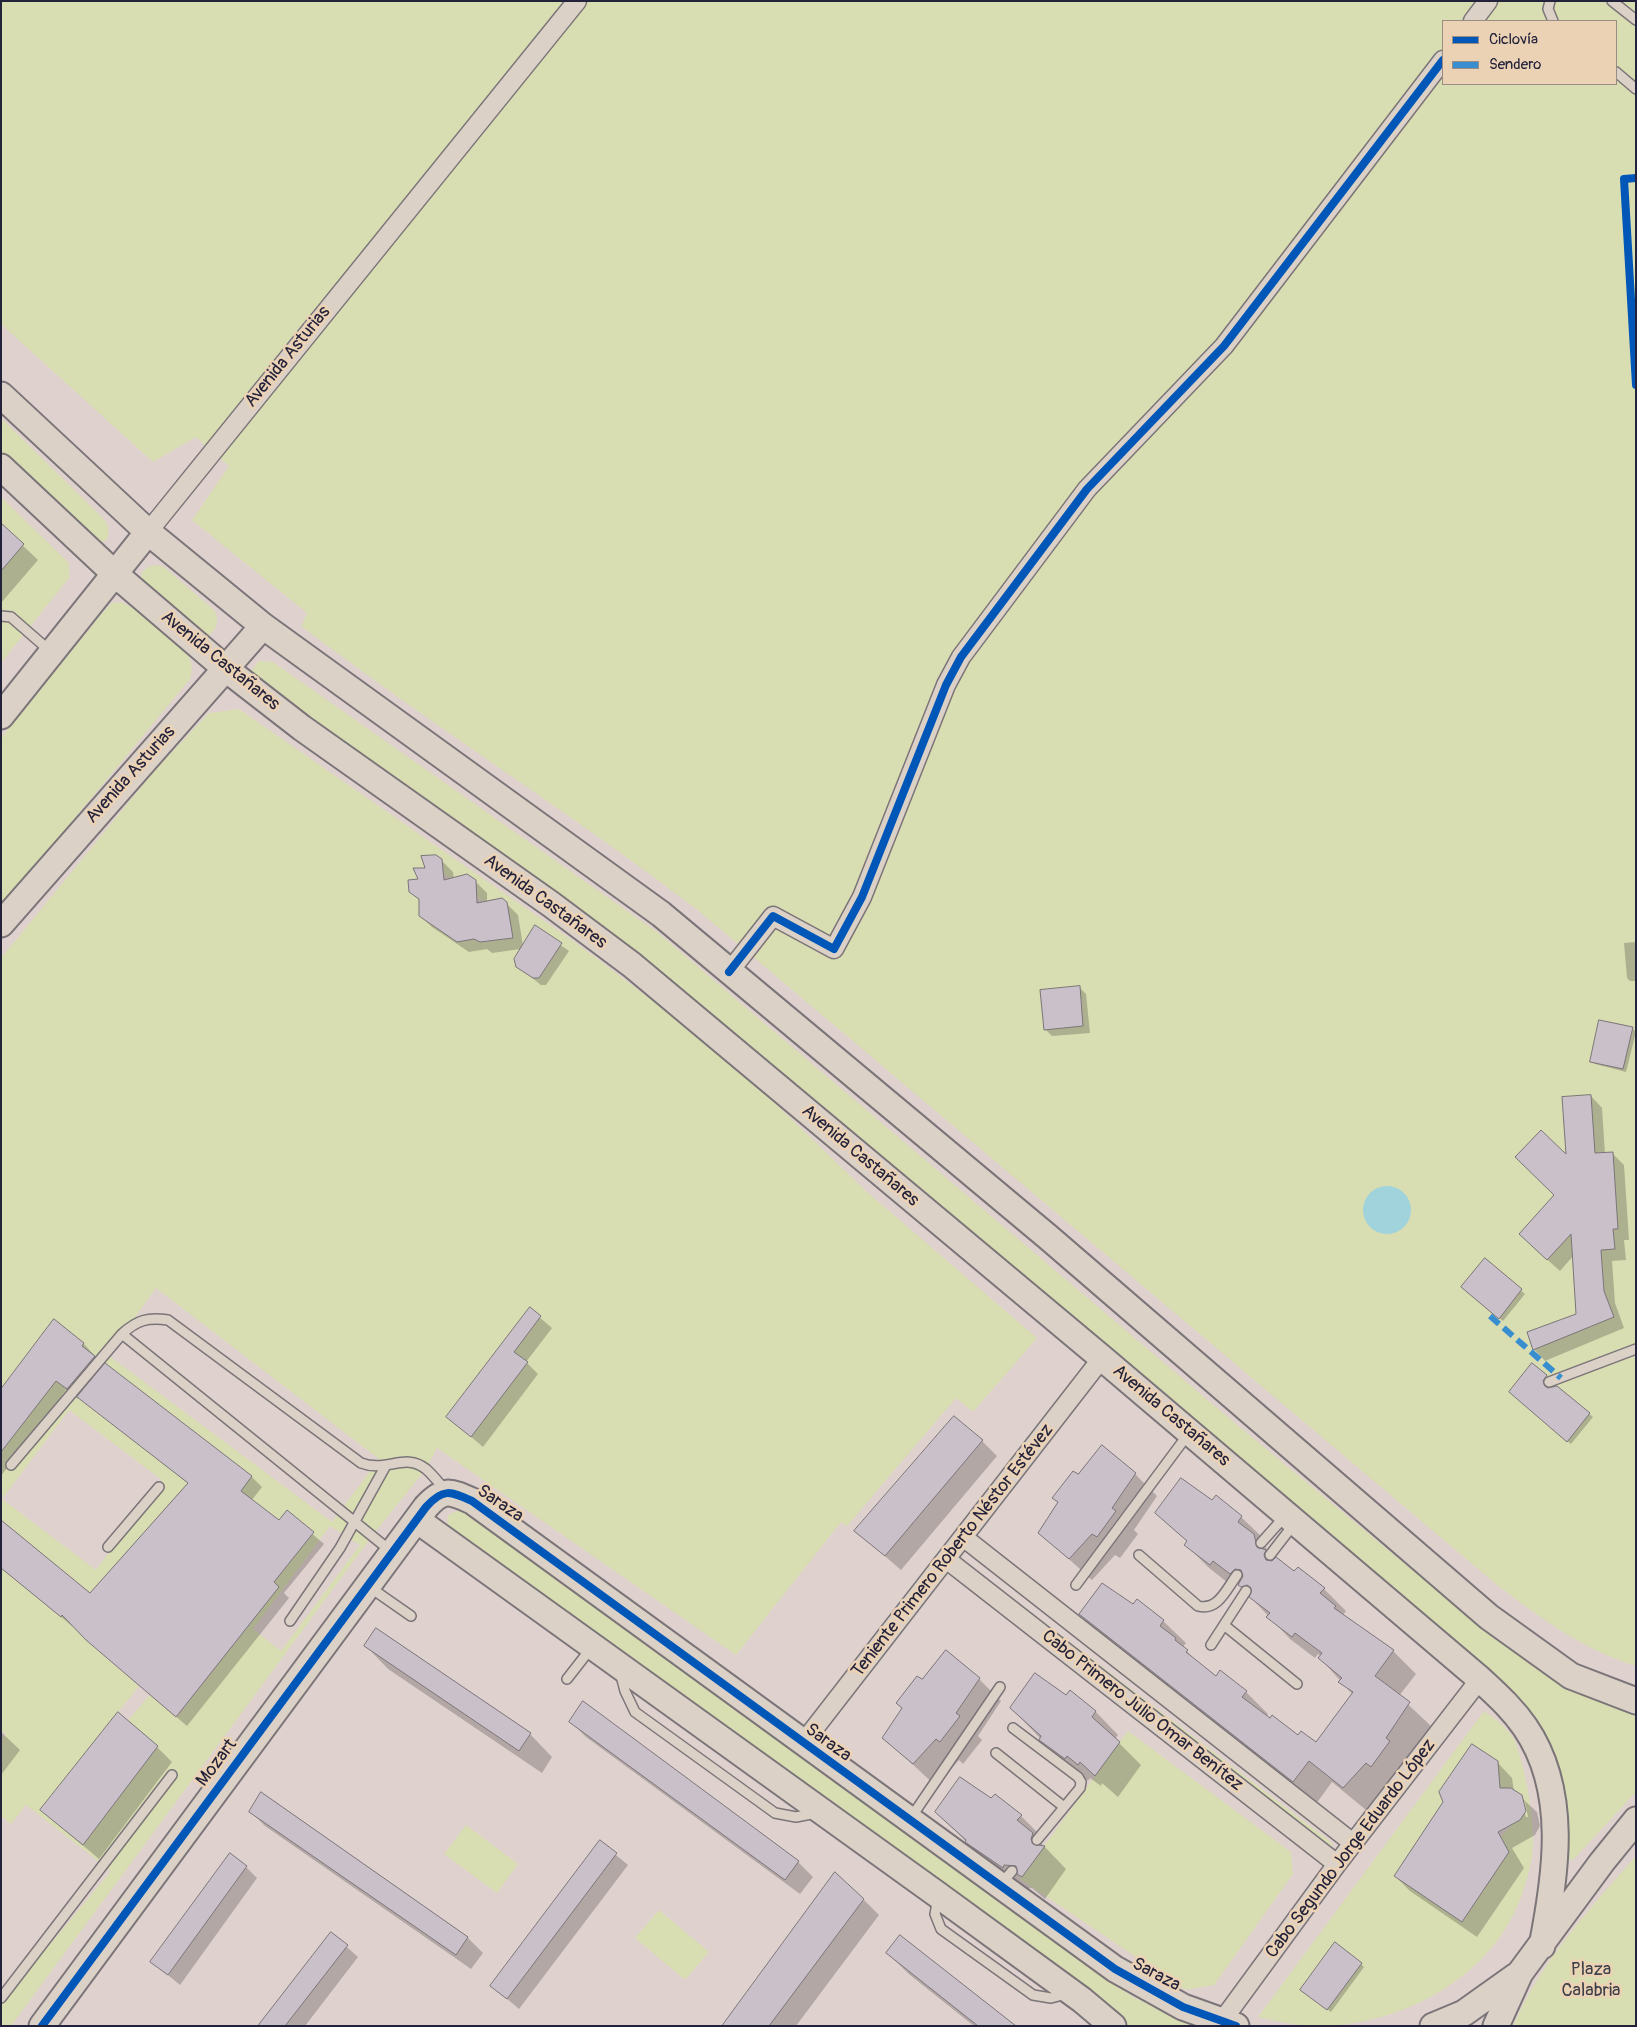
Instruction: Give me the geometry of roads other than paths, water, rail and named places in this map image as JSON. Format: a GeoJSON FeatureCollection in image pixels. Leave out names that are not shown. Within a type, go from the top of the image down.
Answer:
{"type":"FeatureCollection","features":[{"type":"Feature","properties":{"kind":"main road"},"geometry":{"type":"LineString","coordinates":[[1,395],[148,532],[263,626],[661,914],[1048,1237],[1489,1617],[1571,1676],[1636,1701]]}},
{"type":"Feature","properties":{"kind":"main road","name":"Avenida Castañares"},"geometry":{"type":"LineString","coordinates":[[1,466],[115,574],[226,669],[302,728],[552,905],[632,965],[1190,1432],[1480,1679],[1509,1706],[1526,1728],[1539,1752],[1552,1793],[1554,1887],[1542,1946]]}},
{"type":"Feature","properties":{"kind":"main road","name":"Avenida Asturias"},"geometry":{"type":"LineString","coordinates":[[1,716],[148,532]]}},
{"type":"Feature","properties":{"kind":"main road","name":"Avenida Asturias"},"geometry":{"type":"LineString","coordinates":[[1,924],[263,626]]}},
{"type":"Feature","properties":{"kind":"main road"},"geometry":{"type":"LineString","coordinates":[[447,1492],[436,1496],[417,1520],[938,1895],[1071,1992],[1113,2026]]}},
{"type":"Feature","properties":{"kind":"main road","name":"Saraza"},"geometry":{"type":"LineString","coordinates":[[447,1492],[472,1501],[909,1821],[1006,1878],[1128,1978],[1183,2006],[1229,2023]]}},
{"type":"Feature","properties":{"kind":"main road","name":"Mozart"},"geometry":{"type":"LineString","coordinates":[[42,2026],[417,1520]]}},
{"type":"Feature","properties":{"kind":"main road"},"geometry":{"type":"LineString","coordinates":[[1496,2026],[1520,1973],[1542,1946],[1602,1862],[1636,1820]]}},
{"type":"Feature","properties":{"kind":"main road"},"geometry":{"type":"LineString","coordinates":[[1434,2026],[1464,2013],[1520,1973]]}},
{"type":"Feature","properties":{"kind":"street","name":"Avenida Asturias"},"geometry":{"type":"LineString","coordinates":[[148,532],[577,1]]}},
{"type":"Feature","properties":{"kind":"street"},"geometry":{"type":"LineString","coordinates":[[1474,20],[1488,1]]}},
{"type":"Feature","properties":{"kind":"street"},"geometry":{"type":"LineString","coordinates":[[729,972],[774,916],[834,949],[862,897],[946,685],[961,658],[1087,489],[1224,346],[1442,61]]}},
{"type":"Feature","properties":{"kind":"street","name":"Teniente Primero Roberto Néstor Estévez"},"geometry":{"type":"LineString","coordinates":[[803,1743],[1102,1358]]}},
{"type":"Feature","properties":{"kind":"street","name":"Cabo Primero Julio Omar Benítez"},"geometry":{"type":"LineString","coordinates":[[963,1538],[1353,1843]]}},
{"type":"Feature","properties":{"kind":"street","name":"Cabo Primero Julio Omar Benítez"},"geometry":{"type":"LineString","coordinates":[[946,1558],[1337,1864]]}},
{"type":"Feature","properties":{"kind":"street","name":"Cabo Segundo Jorge Eduardo López"},"geometry":{"type":"LineString","coordinates":[[1229,2023],[1337,1864],[1480,1679]]}},
{"type":"Feature","properties":{"kind":"lane"},"geometry":{"type":"LineString","coordinates":[[1550,1],[1548,9],[1553,20]]}},
{"type":"Feature","properties":{"kind":"lane"},"geometry":{"type":"LineString","coordinates":[[1612,1],[1636,20]]}},
{"type":"Feature","properties":{"kind":"lane"},"geometry":{"type":"LineString","coordinates":[[1617,73],[1636,89]]}},
{"type":"Feature","properties":{"kind":"lane"},"geometry":{"type":"LineString","coordinates":[[1,616],[11,617],[52,653]]}},
{"type":"Feature","properties":{"kind":"lane"},"geometry":{"type":"LineString","coordinates":[[12,1464],[122,1334],[134,1323],[150,1318],[168,1320],[361,1463],[372,1468],[411,1462],[426,1469],[447,1492]]}},
{"type":"Feature","properties":{"kind":"lane"},"geometry":{"type":"LineString","coordinates":[[122,1334],[393,1552]]}},
{"type":"Feature","properties":{"kind":"lane"},"geometry":{"type":"LineString","coordinates":[[1549,1382],[1636,1349]]}},
{"type":"Feature","properties":{"kind":"lane"},"geometry":{"type":"LineString","coordinates":[[1076,1584],[1190,1432]]}},
{"type":"Feature","properties":{"kind":"lane"},"geometry":{"type":"LineString","coordinates":[[290,1621],[340,1548],[384,1467]]}},
{"type":"Feature","properties":{"kind":"lane"},"geometry":{"type":"LineString","coordinates":[[108,1547],[159,1487]]}},
{"type":"Feature","properties":{"kind":"lane"},"geometry":{"type":"LineString","coordinates":[[1261,1543],[1291,1518]]}},
{"type":"Feature","properties":{"kind":"lane"},"geometry":{"type":"LineString","coordinates":[[1270,1555],[1291,1518]]}},
{"type":"Feature","properties":{"kind":"lane"},"geometry":{"type":"LineString","coordinates":[[1139,1555],[1198,1606],[1206,1608],[1215,1604],[1236,1575]]}},
{"type":"Feature","properties":{"kind":"lane"},"geometry":{"type":"LineString","coordinates":[[368,1586],[411,1616]]}},
{"type":"Feature","properties":{"kind":"lane"},"geometry":{"type":"LineString","coordinates":[[1211,1645],[1246,1592]]}},
{"type":"Feature","properties":{"kind":"lane"},"geometry":{"type":"LineString","coordinates":[[1224,1625],[1297,1684]]}},
{"type":"Feature","properties":{"kind":"lane"},"geometry":{"type":"LineString","coordinates":[[567,1678],[593,1646]]}},
{"type":"Feature","properties":{"kind":"lane"},"geometry":{"type":"LineString","coordinates":[[909,1821],[1000,1687]]}},
{"type":"Feature","properties":{"kind":"lane"},"geometry":{"type":"LineString","coordinates":[[1013,1728],[1078,1777],[1081,1782],[1080,1788],[1037,1840]]}},
{"type":"Feature","properties":{"kind":"lane"},"geometry":{"type":"LineString","coordinates":[[996,1753],[1064,1807]]}},
{"type":"Feature","properties":{"kind":"lane"},"geometry":{"type":"LineString","coordinates":[[1,1998],[172,1775]]}},
{"type":"Feature","properties":{"kind":"water"},"geometry":{"type":"Polygon","coordinates":[[[1382,1186],[1392,1186],[1404,1193],[1411,1205],[1411,1215],[1404,1227],[1392,1234],[1382,1234],[1374,1230],[1367,1223],[1363,1215],[1363,1205],[1367,1197],[1374,1190],[1382,1186]]]}},
{"type":"Feature","properties":{"kind":"park label","name":"Plaza Calabria"},"geometry":{"type":"Point","coordinates":[1591,1980]}}]}
